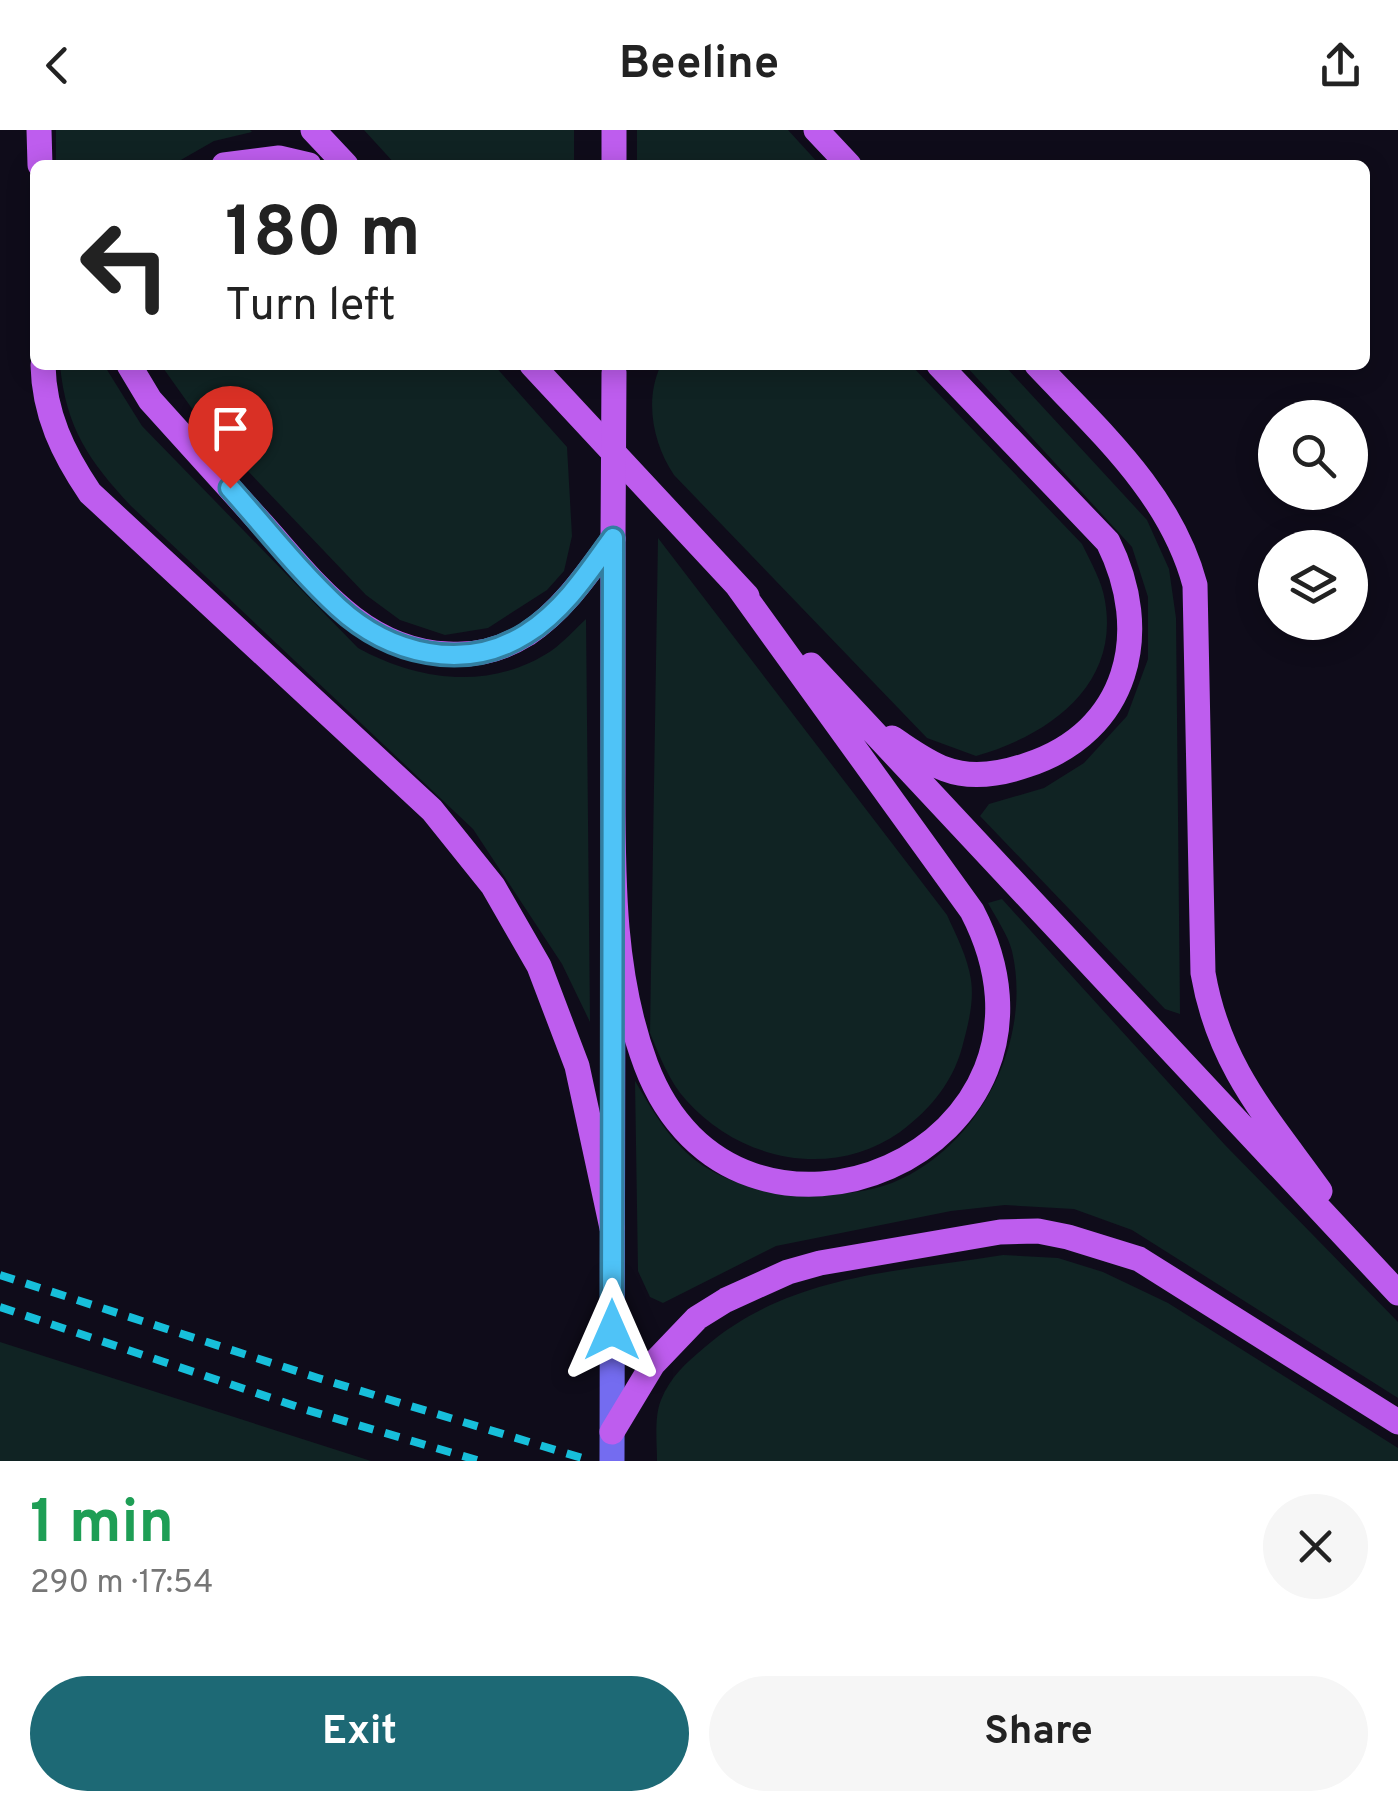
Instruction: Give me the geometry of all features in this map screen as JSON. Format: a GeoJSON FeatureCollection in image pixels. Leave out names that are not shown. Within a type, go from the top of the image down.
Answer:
{"type":"FeatureCollection","features":[{"type":"Feature","properties":{"kind":"main road"},"geometry":{"type":"LineString","coordinates":[[40,130],[40,160]]}},
{"type":"Feature","properties":{"kind":"main road"},"geometry":{"type":"LineString","coordinates":[[313,130],[341,160]]}},
{"type":"Feature","properties":{"kind":"main road"},"geometry":{"type":"LineString","coordinates":[[332,130],[353,160]]}},
{"type":"Feature","properties":{"kind":"main road"},"geometry":{"type":"LineString","coordinates":[[614,130],[614,160]]}},
{"type":"Feature","properties":{"kind":"main road"},"geometry":{"type":"LineString","coordinates":[[816,130],[843,160]]}},
{"type":"Feature","properties":{"kind":"main road"},"geometry":{"type":"LineString","coordinates":[[44,370],[52,424],[68,462],[90,493],[432,810],[492,886],[538,966],[577,1066],[612,1228]]}},
{"type":"Feature","properties":{"kind":"main road"},"geometry":{"type":"LineString","coordinates":[[132,370],[150,400],[337,606],[397,646],[427,654],[466,655],[498,648],[527,634],[574,591],[613,538]]}},
{"type":"Feature","properties":{"kind":"main road"},"geometry":{"type":"LineString","coordinates":[[537,370],[1393,1288]]}},
{"type":"Feature","properties":{"kind":"main road"},"geometry":{"type":"LineString","coordinates":[[612,1461],[616,370]]}},
{"type":"Feature","properties":{"kind":"main road"},"geometry":{"type":"LineString","coordinates":[[842,698],[891,738],[947,770],[1003,773],[1056,754],[1078,740],[1114,696],[1126,667],[1131,636],[1130,604],[1122,570],[1108,542],[944,370]]}},
{"type":"Feature","properties":{"kind":"main road"},"geometry":{"type":"LineString","coordinates":[[1042,370],[1148,488],[1186,552],[1195,585],[1202,973],[1220,1043],[1237,1076],[1393,1288]]}},
{"type":"Feature","properties":{"kind":"main road"},"geometry":{"type":"LineString","coordinates":[[613,902],[634,1031],[647,1068],[680,1124],[724,1163],[750,1174],[808,1184],[840,1183],[874,1175],[925,1148],[968,1104],[983,1076],[995,1042],[999,1005],[996,972],[972,911],[736,584]]}},
{"type":"Feature","properties":{"kind":"main road"},"geometry":{"type":"LineString","coordinates":[[612,1432],[653,1364],[697,1318],[726,1300],[788,1272],[820,1264],[1000,1232],[1038,1231],[1139,1259],[1398,1422]]}},
{"type":"Feature","properties":{"kind":"green space"},"geometry":{"type":"Polygon","coordinates":[[[56,130],[252,132],[214,141],[181,160],[56,160],[56,130]]]}},
{"type":"Feature","properties":{"kind":"green space"},"geometry":{"type":"Polygon","coordinates":[[[364,130],[574,130],[574,160],[391,160],[364,130]]]}},
{"type":"Feature","properties":{"kind":"green space"},"geometry":{"type":"Polygon","coordinates":[[[637,130],[788,130],[815,160],[637,160],[637,130]]]}},
{"type":"Feature","properties":{"kind":"green space"},"geometry":{"type":"Polygon","coordinates":[[[61,370],[107,370],[142,426],[358,648],[381,659],[429,674],[454,677],[504,672],[551,651],[586,619],[590,1022],[562,964],[473,829],[131,506],[82,442],[61,370]]]}},
{"type":"Feature","properties":{"kind":"green space"},"geometry":{"type":"Polygon","coordinates":[[[165,370],[498,370],[567,447],[572,536],[564,571],[547,590],[488,628],[445,635],[400,620],[366,595],[203,424],[165,370]]]}},
{"type":"Feature","properties":{"kind":"green space"},"geometry":{"type":"Polygon","coordinates":[[[659,370],[916,370],[1082,544],[1104,594],[1107,631],[1101,658],[1089,682],[1052,721],[1003,747],[976,756],[927,738],[674,475],[653,422],[659,370]]]}},
{"type":"Feature","properties":{"kind":"green space"},"geometry":{"type":"Polygon","coordinates":[[[970,370],[1009,370],[1147,520],[1169,569],[1176,618],[1180,1014],[1165,1009],[980,816],[989,804],[1044,788],[1084,763],[1127,716],[1148,659],[1148,597],[1132,547],[970,370]]]}},
{"type":"Feature","properties":{"kind":"green space"},"geometry":{"type":"Polygon","coordinates":[[[658,538],[947,915],[964,955],[971,980],[971,1003],[955,1068],[922,1113],[900,1132],[873,1147],[845,1156],[788,1157],[733,1137],[708,1121],[680,1093],[650,1033],[658,538]]]}},
{"type":"Feature","properties":{"kind":"green space"},"geometry":{"type":"Polygon","coordinates":[[[1002,899],[1225,1145],[1398,1322],[1398,1398],[1132,1230],[1074,1209],[1005,1205],[951,1211],[776,1246],[663,1303],[650,1297],[638,1271],[635,1081],[685,1152],[732,1181],[774,1192],[814,1194],[859,1192],[892,1183],[923,1167],[950,1145],[974,1118],[1006,1055],[1014,1020],[1016,985],[1012,951],[988,903],[1002,899]]]}},
{"type":"Feature","properties":{"kind":"green space"},"geometry":{"type":"Polygon","coordinates":[[[1003,1255],[1058,1258],[1103,1272],[1168,1303],[1398,1448],[1398,1461],[657,1461],[657,1414],[669,1384],[692,1358],[738,1323],[773,1304],[846,1280],[1003,1255]]]}},
{"type":"Feature","properties":{"kind":"green space"},"geometry":{"type":"Polygon","coordinates":[[[0,1342],[371,1461],[0,1461],[0,1342]]]}},
{"type":"Feature","properties":{"kind":"railway"},"geometry":{"type":"LineString","coordinates":[[0,1275],[592,1461]]}},
{"type":"Feature","properties":{"kind":"railway"},"geometry":{"type":"LineString","coordinates":[[0,1307],[307,1410],[480,1461]]}},
{"type":"Feature","properties":{"kind":"route"},"geometry":{"type":"LineString","coordinates":[[230,488],[337,606],[366,629],[397,646],[427,654],[466,655],[498,648],[527,634],[574,591],[613,538],[612,1330]]}}]}
